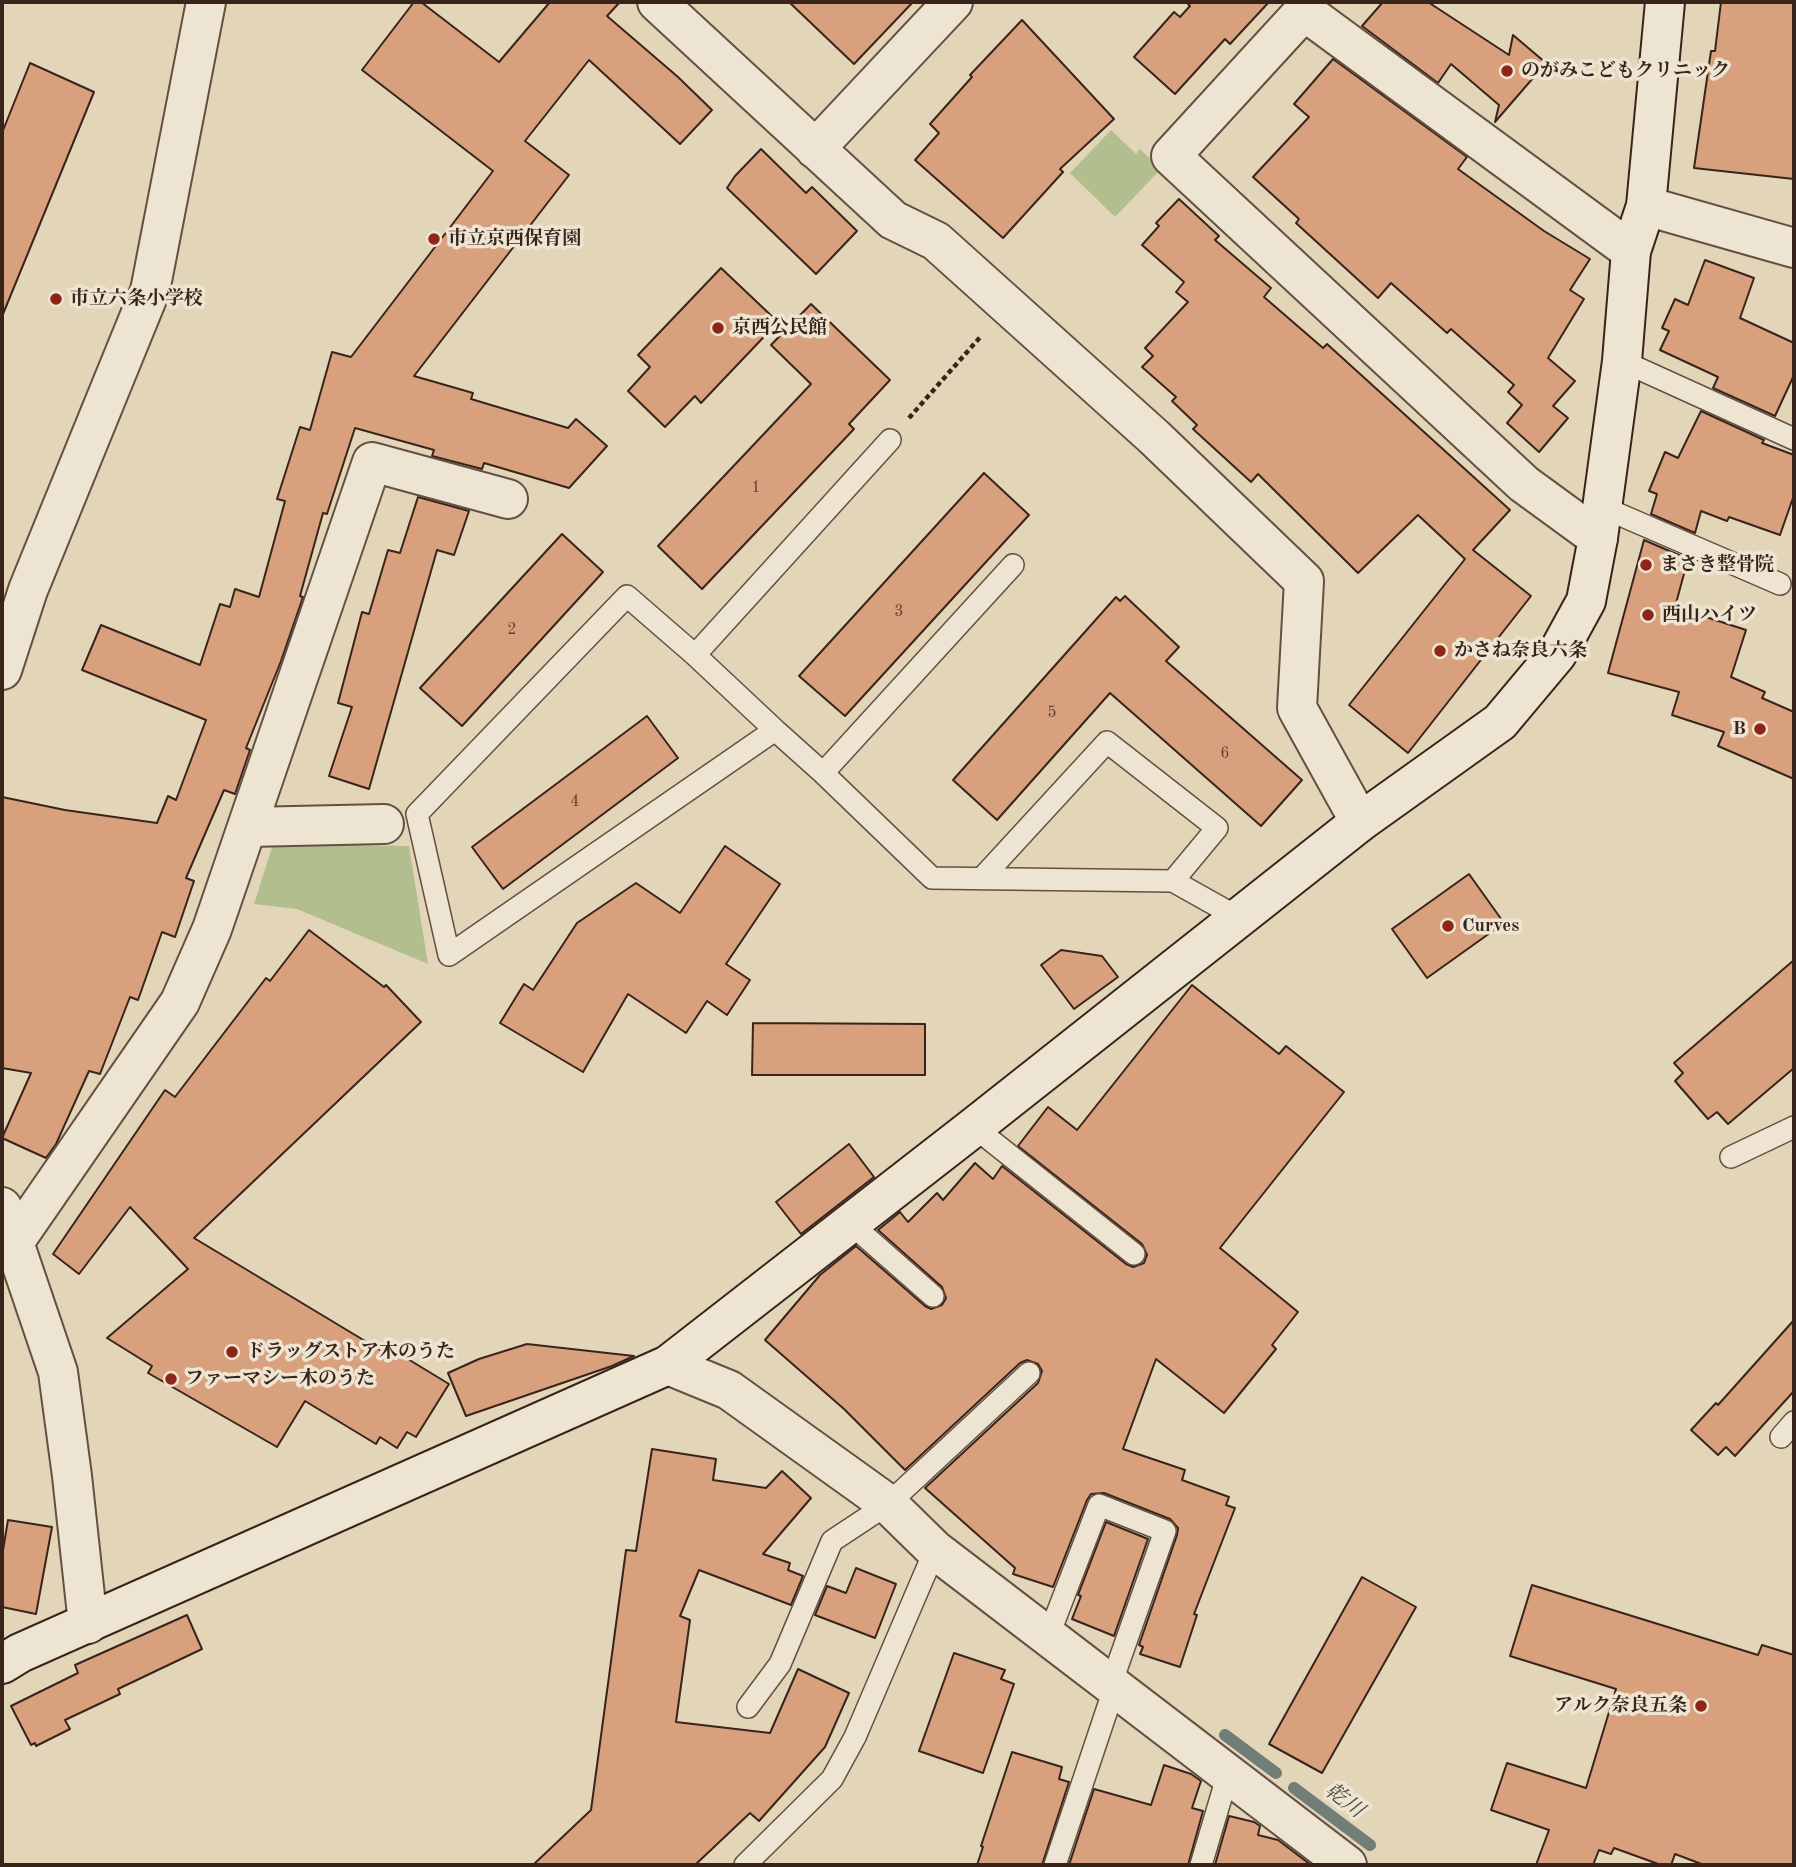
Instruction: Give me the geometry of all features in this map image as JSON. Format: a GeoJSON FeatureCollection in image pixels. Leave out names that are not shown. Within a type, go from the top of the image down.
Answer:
{"type":"FeatureCollection","features":[{"type":"Feature","properties":{"kind":"street"},"geometry":{"type":"LineString","coordinates":[[2,670],[28,590],[150,291],[206,2]]}},
{"type":"Feature","properties":{"kind":"street"},"geometry":{"type":"LineString","coordinates":[[657,2],[893,220],[936,241],[1154,437],[1304,581],[1297,708],[1360,822]]}},
{"type":"Feature","properties":{"kind":"street"},"geometry":{"type":"LineString","coordinates":[[815,149],[953,2]]}},
{"type":"Feature","properties":{"kind":"street"},"geometry":{"type":"LineString","coordinates":[[2,1664],[20,1653],[668,1365],[1360,822],[1500,723],[1557,654],[1586,601],[1600,522],[1622,360],[1631,251],[1646,206],[1664,2]]}},
{"type":"Feature","properties":{"kind":"street"},"geometry":{"type":"LineString","coordinates":[[1600,522],[1524,484],[1171,156],[1304,11],[1631,251]]}},
{"type":"Feature","properties":{"kind":"street"},"geometry":{"type":"LineString","coordinates":[[1646,206],[1794,248]]}},
{"type":"Feature","properties":{"kind":"street"},"geometry":{"type":"LineString","coordinates":[[88,1624],[58,1372],[8,1224],[180,1002],[212,929],[372,462],[508,499]]}},
{"type":"Feature","properties":{"kind":"street"},"geometry":{"type":"LineString","coordinates":[[248,827],[384,824]]}},
{"type":"Feature","properties":{"kind":"street"},"geometry":{"type":"LineString","coordinates":[[668,1365],[729,1390],[888,1504],[935,1550],[1347,1865]]}},
{"type":"Feature","properties":{"kind":"lane"},"geometry":{"type":"LineString","coordinates":[[1622,360],[1794,439]]}},
{"type":"Feature","properties":{"kind":"lane"},"geometry":{"type":"LineString","coordinates":[[695,655],[890,440]]}},
{"type":"Feature","properties":{"kind":"lane"},"geometry":{"type":"LineString","coordinates":[[1600,522],[1780,584]]}},
{"type":"Feature","properties":{"kind":"lane"},"geometry":{"type":"LineString","coordinates":[[823,773],[1013,565]]}},
{"type":"Feature","properties":{"kind":"lane"},"geometry":{"type":"LineString","coordinates":[[775,730],[449,955],[417,814],[627,597],[695,655],[823,773],[932,878],[1173,881],[1240,918]]}},
{"type":"Feature","properties":{"kind":"lane"},"geometry":{"type":"LineString","coordinates":[[981,878],[1107,741],[1217,828],[1173,881]]}},
{"type":"Feature","properties":{"kind":"lane"},"geometry":{"type":"LineString","coordinates":[[974,1127],[1134,1254]]}},
{"type":"Feature","properties":{"kind":"lane"},"geometry":{"type":"LineString","coordinates":[[1731,1157],[1794,1127]]}},
{"type":"Feature","properties":{"kind":"lane"},"geometry":{"type":"LineString","coordinates":[[850,1223],[933,1296]]}},
{"type":"Feature","properties":{"kind":"lane"},"geometry":{"type":"LineString","coordinates":[[748,1707],[780,1664],[832,1541],[888,1504],[1030,1373]]}},
{"type":"Feature","properties":{"kind":"lane"},"geometry":{"type":"LineString","coordinates":[[1048,1637],[1099,1505],[1165,1531],[1055,1865]]}},
{"type":"Feature","properties":{"kind":"lane"},"geometry":{"type":"LineString","coordinates":[[745,1865],[832,1779],[855,1737],[935,1550]]}},
{"type":"Feature","properties":{"kind":"lane"},"geometry":{"type":"LineString","coordinates":[[1201,1865],[1228,1774]]}},
{"type":"Feature","properties":{"kind":"path"},"geometry":{"type":"LineString","coordinates":[[890,440],[1008,306]]}},
{"type":"Feature","properties":{"kind":"green space"},"geometry":{"type":"Polygon","coordinates":[[[1111,130],[1136,154],[1140,149],[1161,169],[1115,217],[1070,173],[1111,130]]]}},
{"type":"Feature","properties":{"kind":"green space"},"geometry":{"type":"Polygon","coordinates":[[[273,844],[409,846],[428,964],[297,909],[254,904],[273,844]]]}},
{"type":"Feature","properties":{"kind":"building"},"geometry":{"type":"Polygon","coordinates":[[[414,2],[421,2],[499,62],[550,2],[620,2],[607,16],[712,110],[680,144],[589,60],[525,141],[569,175],[414,376],[473,393],[471,399],[568,428],[576,419],[607,446],[569,488],[484,463],[482,469],[432,456],[434,450],[355,428],[327,514],[323,513],[300,596],[303,597],[246,748],[250,750],[235,794],[224,790],[186,878],[194,881],[175,937],[162,932],[138,1000],[130,997],[100,1074],[89,1071],[56,1144],[46,1158],[2,1138],[31,1073],[2,1068],[2,797],[65,810],[157,823],[168,796],[176,800],[206,720],[82,670],[101,625],[200,665],[220,604],[230,607],[235,589],[259,597],[285,501],[277,499],[300,427],[310,430],[332,352],[351,357],[493,171],[362,70],[414,2]]]}},
{"type":"Feature","properties":{"kind":"building"},"geometry":{"type":"Polygon","coordinates":[[[789,2],[913,2],[854,64],[789,2]]]}},
{"type":"Feature","properties":{"kind":"building"},"geometry":{"type":"Polygon","coordinates":[[[1186,2],[1269,2],[1230,44],[1225,39],[1175,94],[1134,57],[1174,12],[1180,17],[1190,6],[1186,2]]]}},
{"type":"Feature","properties":{"kind":"building"},"geometry":{"type":"Polygon","coordinates":[[[1383,2],[1428,2],[1509,55],[1513,35],[1546,63],[1495,122],[1499,105],[1451,64],[1438,83],[1362,26],[1383,2]]]}},
{"type":"Feature","properties":{"kind":"building"},"geometry":{"type":"Polygon","coordinates":[[[1721,2],[1794,2],[1794,179],[1694,168],[1721,2]]]}},
{"type":"Feature","properties":{"kind":"building"},"geometry":{"type":"Polygon","coordinates":[[[1022,20],[1114,119],[1060,169],[1063,172],[1003,238],[915,160],[939,133],[930,124],[972,77],[970,75],[1022,20]]]}},
{"type":"Feature","properties":{"kind":"building"},"geometry":{"type":"Polygon","coordinates":[[[1333,59],[1467,157],[1458,169],[1544,231],[1590,259],[1570,290],[1584,299],[1548,358],[1575,381],[1553,406],[1568,418],[1539,452],[1507,423],[1522,405],[1508,392],[1514,385],[1451,329],[1447,333],[1391,283],[1378,298],[1296,223],[1299,219],[1253,177],[1309,117],[1294,104],[1333,59]]]}},
{"type":"Feature","properties":{"kind":"building"},"geometry":{"type":"Polygon","coordinates":[[[30,63],[94,92],[3,314],[2,133],[30,63]]]}},
{"type":"Feature","properties":{"kind":"building"},"geometry":{"type":"Polygon","coordinates":[[[761,149],[806,193],[812,187],[857,231],[816,274],[727,188],[761,149]]]}},
{"type":"Feature","properties":{"kind":"building"},"geometry":{"type":"Polygon","coordinates":[[[1179,199],[1219,236],[1215,240],[1271,288],[1264,297],[1323,348],[1327,344],[1510,510],[1473,550],[1531,596],[1408,753],[1349,705],[1465,559],[1418,515],[1358,573],[1258,474],[1251,482],[1193,429],[1197,425],[1172,401],[1176,397],[1142,367],[1153,356],[1145,348],[1188,302],[1176,292],[1184,282],[1142,245],[1159,226],[1156,223],[1179,199]]]}},
{"type":"Feature","properties":{"kind":"building"},"geometry":{"type":"Polygon","coordinates":[[[1705,260],[1754,278],[1740,318],[1794,343],[1794,375],[1775,416],[1713,388],[1718,377],[1660,350],[1669,331],[1662,328],[1675,299],[1688,305],[1705,260]]]}},
{"type":"Feature","properties":{"kind":"building","name":"京西公民館"},"geometry":{"type":"Polygon","coordinates":[[[721,268],[778,322],[701,403],[695,396],[665,427],[628,391],[650,367],[638,355],[721,268]]]}},
{"type":"Feature","properties":{"kind":"building"},"geometry":{"type":"Polygon","coordinates":[[[811,304],[890,380],[849,424],[854,429],[702,589],[658,546],[811,384],[771,345],[811,304]]]}},
{"type":"Feature","properties":{"kind":"building"},"geometry":{"type":"Polygon","coordinates":[[[1701,411],[1764,440],[1762,443],[1794,455],[1794,495],[1780,535],[1729,517],[1727,521],[1701,511],[1695,533],[1651,514],[1657,494],[1649,491],[1665,452],[1678,458],[1701,411]]]}},
{"type":"Feature","properties":{"kind":"building"},"geometry":{"type":"Polygon","coordinates":[[[984,473],[1029,515],[845,716],[799,676],[984,473]]]}},
{"type":"Feature","properties":{"kind":"building"},"geometry":{"type":"Polygon","coordinates":[[[418,497],[469,511],[454,555],[437,550],[369,789],[329,776],[352,707],[338,703],[362,612],[369,614],[388,550],[400,553],[418,497]]]}},
{"type":"Feature","properties":{"kind":"building"},"geometry":{"type":"Polygon","coordinates":[[[562,534],[603,572],[462,726],[420,688],[562,534]]]}},
{"type":"Feature","properties":{"kind":"building"},"geometry":{"type":"Polygon","coordinates":[[[1644,540],[1688,559],[1675,607],[1746,630],[1731,677],[1765,692],[1762,698],[1794,712],[1794,779],[1718,746],[1724,732],[1672,715],[1679,692],[1608,673],[1644,540]]]}},
{"type":"Feature","properties":{"kind":"building"},"geometry":{"type":"Polygon","coordinates":[[[1125,596],[1179,647],[1166,661],[1302,780],[1261,826],[1110,693],[997,820],[953,780],[1116,597],[1120,601],[1125,596]]]}},
{"type":"Feature","properties":{"kind":"building"},"geometry":{"type":"Polygon","coordinates":[[[647,716],[678,758],[503,889],[472,847],[647,716]]]}},
{"type":"Feature","properties":{"kind":"building"},"geometry":{"type":"Polygon","coordinates":[[[725,846],[780,884],[726,964],[750,980],[727,1015],[707,1001],[686,1033],[628,994],[583,1072],[500,1023],[524,984],[533,990],[577,923],[636,883],[680,913],[725,846]]]}},
{"type":"Feature","properties":{"kind":"building","name":"Curves"},"geometry":{"type":"Polygon","coordinates":[[[1469,874],[1504,923],[1427,978],[1392,929],[1469,874]]]}},
{"type":"Feature","properties":{"kind":"building"},"geometry":{"type":"Polygon","coordinates":[[[309,930],[384,987],[386,985],[421,1022],[194,1238],[395,1359],[398,1353],[449,1384],[416,1437],[407,1432],[397,1448],[380,1437],[376,1444],[305,1401],[277,1447],[148,1373],[152,1366],[107,1338],[188,1269],[130,1207],[79,1274],[53,1254],[165,1090],[175,1097],[266,978],[270,981],[309,930]]]}},
{"type":"Feature","properties":{"kind":"building"},"geometry":{"type":"Polygon","coordinates":[[[1061,950],[1102,956],[1118,977],[1074,1009],[1041,965],[1061,950]]]}},
{"type":"Feature","properties":{"kind":"building"},"geometry":{"type":"Polygon","coordinates":[[[1794,960],[1794,1068],[1728,1124],[1717,1112],[1708,1119],[1675,1081],[1683,1073],[1674,1063],[1794,960]]]}},
{"type":"Feature","properties":{"kind":"building"},"geometry":{"type":"Polygon","coordinates":[[[1192,985],[1279,1054],[1286,1046],[1344,1092],[1220,1248],[1298,1312],[1272,1345],[1276,1349],[1224,1413],[1156,1359],[1123,1449],[1185,1470],[1182,1480],[1229,1497],[1226,1505],[1235,1508],[1194,1614],[1197,1615],[1180,1667],[1140,1654],[1143,1647],[1139,1645],[1177,1535],[1178,1528],[1170,1519],[1104,1493],[1091,1494],[1053,1587],[1013,1574],[1015,1568],[925,1488],[1038,1383],[1042,1371],[1038,1364],[1027,1360],[1020,1363],[905,1470],[844,1409],[765,1340],[820,1275],[856,1246],[925,1306],[931,1309],[942,1305],[946,1298],[942,1287],[878,1230],[900,1212],[908,1222],[937,1193],[943,1200],[975,1163],[993,1179],[1002,1166],[1126,1264],[1133,1267],[1144,1263],[1147,1255],[1142,1244],[1018,1146],[1048,1107],[1077,1130],[1192,985]]]}},
{"type":"Feature","properties":{"kind":"building"},"geometry":{"type":"Polygon","coordinates":[[[753,1023],[925,1024],[925,1075],[752,1075],[753,1023]]]}},
{"type":"Feature","properties":{"kind":"building"},"geometry":{"type":"Polygon","coordinates":[[[849,1144],[874,1177],[801,1234],[776,1202],[849,1144]]]}},
{"type":"Feature","properties":{"kind":"building"},"geometry":{"type":"Polygon","coordinates":[[[1794,1320],[1794,1391],[1735,1456],[1726,1447],[1718,1455],[1691,1430],[1716,1403],[1718,1405],[1794,1320]]]}},
{"type":"Feature","properties":{"kind":"building"},"geometry":{"type":"Polygon","coordinates":[[[527,1344],[634,1356],[466,1416],[448,1373],[479,1359],[527,1344]]]}},
{"type":"Feature","properties":{"kind":"building"},"geometry":{"type":"Polygon","coordinates":[[[652,1449],[716,1459],[713,1480],[766,1488],[782,1471],[811,1498],[763,1554],[790,1563],[788,1570],[803,1576],[791,1605],[699,1570],[680,1616],[690,1620],[676,1722],[770,1733],[798,1669],[849,1693],[825,1747],[759,1821],[750,1813],[695,1865],[533,1865],[591,1810],[626,1550],[636,1551],[652,1449]]]}},
{"type":"Feature","properties":{"kind":"building"},"geometry":{"type":"Polygon","coordinates":[[[8,1520],[52,1527],[36,1614],[2,1607],[2,1556],[8,1520]]]}},
{"type":"Feature","properties":{"kind":"building"},"geometry":{"type":"Polygon","coordinates":[[[1106,1522],[1148,1539],[1114,1636],[1072,1619],[1081,1596],[1078,1595],[1106,1522]]]}},
{"type":"Feature","properties":{"kind":"building"},"geometry":{"type":"Polygon","coordinates":[[[856,1568],[896,1584],[875,1638],[815,1615],[827,1586],[846,1593],[856,1568]]]}},
{"type":"Feature","properties":{"kind":"building"},"geometry":{"type":"Polygon","coordinates":[[[1362,1577],[1416,1607],[1322,1773],[1269,1744],[1362,1577]]]}},
{"type":"Feature","properties":{"kind":"building"},"geometry":{"type":"Polygon","coordinates":[[[1532,1585],[1758,1655],[1762,1645],[1794,1655],[1794,1865],[1704,1865],[1675,1854],[1671,1865],[1661,1865],[1614,1848],[1611,1854],[1599,1850],[1593,1865],[1536,1865],[1549,1830],[1491,1810],[1507,1763],[1586,1788],[1616,1689],[1510,1656],[1532,1585]]]}},
{"type":"Feature","properties":{"kind":"building"},"geometry":{"type":"Polygon","coordinates":[[[187,1615],[202,1649],[118,1689],[120,1694],[65,1720],[70,1729],[36,1746],[35,1743],[31,1745],[11,1706],[78,1673],[75,1665],[187,1615]]]}},
{"type":"Feature","properties":{"kind":"building"},"geometry":{"type":"Polygon","coordinates":[[[954,1653],[1005,1670],[1001,1679],[1014,1684],[983,1773],[919,1751],[954,1653]]]}},
{"type":"Feature","properties":{"kind":"building"},"geometry":{"type":"Polygon","coordinates":[[[1012,1752],[1062,1767],[1059,1779],[1069,1782],[1042,1865],[977,1865],[983,1847],[981,1846],[1012,1752]]]}},
{"type":"Feature","properties":{"kind":"building"},"geometry":{"type":"Polygon","coordinates":[[[1164,1765],[1191,1774],[1201,1781],[1192,1808],[1203,1811],[1188,1865],[1069,1865],[1094,1789],[1151,1805],[1164,1765]]]}},
{"type":"Feature","properties":{"kind":"building"},"geometry":{"type":"Polygon","coordinates":[[[1229,1816],[1254,1822],[1260,1826],[1258,1835],[1278,1840],[1311,1865],[1215,1865],[1229,1816]]]}},
{"type":"Feature","properties":{"kind":"waterway","name":"乾川"},"geometry":{"type":"LineString","coordinates":[[1225,1735],[1276,1773]]}},
{"type":"Feature","properties":{"kind":"waterway","name":"乾川"},"geometry":{"type":"LineString","coordinates":[[1294,1788],[1370,1845]]}},
{"type":"Feature","properties":{"kind":"place","name":"のがみこどもクリニック"},"geometry":{"type":"Point","coordinates":[1507,71]}},
{"type":"Feature","properties":{"kind":"place","name":"市立京西保育園"},"geometry":{"type":"Point","coordinates":[434,239]}},
{"type":"Feature","properties":{"kind":"place","name":"市立六条小学校"},"geometry":{"type":"Point","coordinates":[56,299]}},
{"type":"Feature","properties":{"kind":"place","name":"京西公民館"},"geometry":{"type":"Point","coordinates":[718,328]}},
{"type":"Feature","properties":{"kind":"place","name":"まさき整骨院"},"geometry":{"type":"Point","coordinates":[1646,565]}},
{"type":"Feature","properties":{"kind":"place","name":"西山ハイツ"},"geometry":{"type":"Point","coordinates":[1648,615]}},
{"type":"Feature","properties":{"kind":"place","name":"かさね奈良六条"},"geometry":{"type":"Point","coordinates":[1440,651]}},
{"type":"Feature","properties":{"kind":"place","name":"B"},"geometry":{"type":"Point","coordinates":[1760,729]}},
{"type":"Feature","properties":{"kind":"place","name":"Curves"},"geometry":{"type":"Point","coordinates":[1448,926]}},
{"type":"Feature","properties":{"kind":"place","name":"ドラッグストア木のうた"},"geometry":{"type":"Point","coordinates":[232,1352]}},
{"type":"Feature","properties":{"kind":"place","name":"ファーマシー木のうた"},"geometry":{"type":"Point","coordinates":[171,1379]}},
{"type":"Feature","properties":{"kind":"place","name":"アルク奈良五条"},"geometry":{"type":"Point","coordinates":[1701,1706]}}]}
